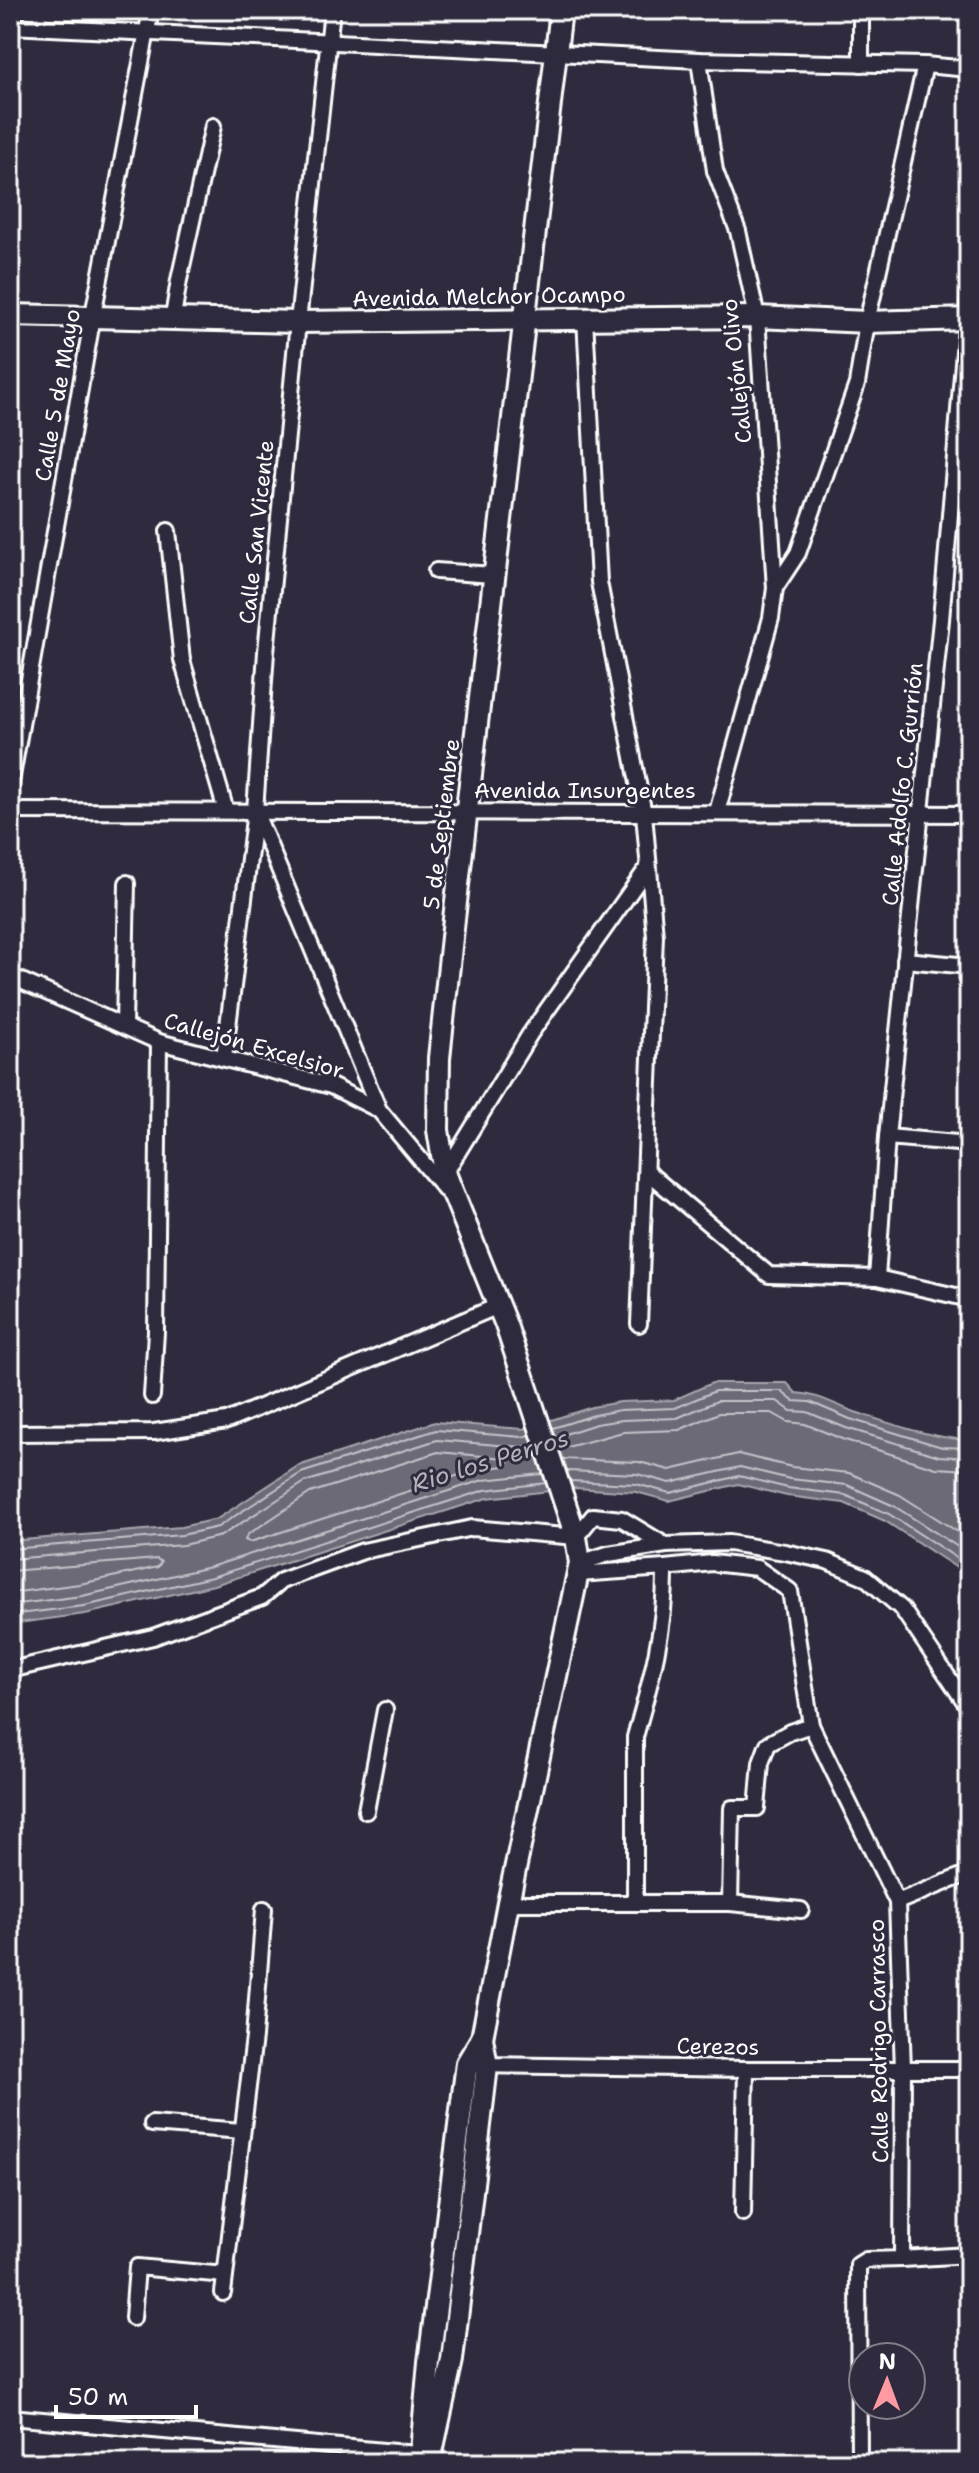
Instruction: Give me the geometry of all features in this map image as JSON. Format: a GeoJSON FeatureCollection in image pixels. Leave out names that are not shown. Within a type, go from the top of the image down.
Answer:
{"type":"FeatureCollection","features":[{"type":"Feature","properties":{"kind":"street","name":"Calle 5 de Mayo"},"geometry":{"type":"LineString","coordinates":[[10,788],[93,315],[151,10]]}},
{"type":"Feature","properties":{"kind":"street","name":"Calle San Vicente"},"geometry":{"type":"LineString","coordinates":[[224,1058],[255,811],[266,652],[332,10]]}},
{"type":"Feature","properties":{"kind":"street","name":"5 de Septiembre"},"geometry":{"type":"LineString","coordinates":[[561,10],[439,1058],[438,1130],[445,1173],[454,1200],[506,1325],[576,1537],[579,1568]]}},
{"type":"Feature","properties":{"kind":"street"},"geometry":{"type":"LineString","coordinates":[[861,10],[861,64]]}},
{"type":"Feature","properties":{"kind":"street"},"geometry":{"type":"LineString","coordinates":[[10,26],[699,60],[925,65],[969,69]]}},
{"type":"Feature","properties":{"kind":"street","name":"Callejón Olivo"},"geometry":{"type":"LineString","coordinates":[[699,60],[715,171],[738,231],[757,317],[775,588]]}},
{"type":"Feature","properties":{"kind":"street"},"geometry":{"type":"LineString","coordinates":[[717,812],[771,618],[775,588],[798,553],[857,384],[867,322],[925,65]]}},
{"type":"Feature","properties":{"kind":"street"},"geometry":{"type":"LineString","coordinates":[[173,317],[213,126]]}},
{"type":"Feature","properties":{"kind":"street","name":"Calle Adolfo C. Gurrión"},"geometry":{"type":"LineString","coordinates":[[877,1278],[887,1137],[921,815],[969,293]]}},
{"type":"Feature","properties":{"kind":"street","name":"Avenida Melchor Ocampo"},"geometry":{"type":"LineString","coordinates":[[10,315],[298,322],[524,318],[757,317],[867,322],[968,319]]}},
{"type":"Feature","properties":{"kind":"street"},"geometry":{"type":"LineString","coordinates":[[585,318],[599,582],[644,814],[655,936],[639,1324]]}},
{"type":"Feature","properties":{"kind":"street"},"geometry":{"type":"LineString","coordinates":[[168,531],[182,660],[226,811]]}},
{"type":"Feature","properties":{"kind":"street"},"geometry":{"type":"LineString","coordinates":[[436,571],[493,575]]}},
{"type":"Feature","properties":{"kind":"street","name":"Avenida Insurgentes"},"geometry":{"type":"LineString","coordinates":[[10,811],[969,814]]}},
{"type":"Feature","properties":{"kind":"street"},"geometry":{"type":"LineString","coordinates":[[255,811],[379,1110]]}},
{"type":"Feature","properties":{"kind":"street"},"geometry":{"type":"LineString","coordinates":[[445,1173],[486,1111],[530,1034],[648,867]]}},
{"type":"Feature","properties":{"kind":"street"},"geometry":{"type":"LineString","coordinates":[[124,1026],[127,883]]}},
{"type":"Feature","properties":{"kind":"street"},"geometry":{"type":"LineString","coordinates":[[905,960],[969,966]]}},
{"type":"Feature","properties":{"kind":"street","name":"Callejón Excelsior"},"geometry":{"type":"LineString","coordinates":[[10,976],[159,1042],[331,1086],[379,1110],[454,1200]]}},
{"type":"Feature","properties":{"kind":"street"},"geometry":{"type":"LineString","coordinates":[[152,1396],[156,1332],[159,1042]]}},
{"type":"Feature","properties":{"kind":"street"},"geometry":{"type":"LineString","coordinates":[[887,1137],[969,1144]]}},
{"type":"Feature","properties":{"kind":"street"},"geometry":{"type":"LineString","coordinates":[[646,1171],[769,1275],[877,1278],[969,1299]]}},
{"type":"Feature","properties":{"kind":"street"},"geometry":{"type":"LineString","coordinates":[[10,1433],[154,1432],[227,1421],[498,1306]]}},
{"type":"Feature","properties":{"kind":"street"},"geometry":{"type":"LineString","coordinates":[[10,1670],[153,1637],[262,1597],[281,1581],[363,1551],[472,1528],[576,1537],[593,1516],[622,1519],[665,1545]]}},
{"type":"Feature","properties":{"kind":"street"},"geometry":{"type":"LineString","coordinates":[[10,2417],[428,2460],[429,2362],[477,2064],[579,1568],[608,1554],[665,1545],[729,1543],[827,1561],[865,1577],[902,1609],[969,1708]]}},
{"type":"Feature","properties":{"kind":"street","name":"Calle Rodrigo Carrasco"},"geometry":{"type":"LineString","coordinates":[[579,1568],[665,1568],[712,1563],[757,1568],[790,1591],[811,1725],[897,1902],[903,2069],[902,2259]]}},
{"type":"Feature","properties":{"kind":"street"},"geometry":{"type":"LineString","coordinates":[[635,1903],[635,1737],[663,1628],[665,1568]]}},
{"type":"Feature","properties":{"kind":"street"},"geometry":{"type":"LineString","coordinates":[[366,1811],[385,1710]]}},
{"type":"Feature","properties":{"kind":"street"},"geometry":{"type":"LineString","coordinates":[[730,1903],[732,1808],[757,1808],[761,1763],[768,1744],[811,1725]]}},
{"type":"Feature","properties":{"kind":"street"},"geometry":{"type":"LineString","coordinates":[[897,1902],[969,1873]]}},
{"type":"Feature","properties":{"kind":"street"},"geometry":{"type":"LineString","coordinates":[[508,1903],[730,1903],[801,1910]]}},
{"type":"Feature","properties":{"kind":"street"},"geometry":{"type":"LineString","coordinates":[[223,2293],[254,2037],[264,1909]]}},
{"type":"Feature","properties":{"kind":"street","name":"Cerezos"},"geometry":{"type":"LineString","coordinates":[[477,2064],[969,2069]]}},
{"type":"Feature","properties":{"kind":"street"},"geometry":{"type":"LineString","coordinates":[[743,2213],[746,2069]]}},
{"type":"Feature","properties":{"kind":"street"},"geometry":{"type":"LineString","coordinates":[[152,2124],[242,2131]]}},
{"type":"Feature","properties":{"kind":"street"},"geometry":{"type":"LineString","coordinates":[[859,2463],[858,2265],[866,2260],[969,2255]]}},
{"type":"Feature","properties":{"kind":"street"},"geometry":{"type":"LineString","coordinates":[[133,2318],[137,2267],[225,2275]]}},
{"type":"Feature","properties":{"kind":"water","name":"Rio los Perros"},"geometry":{"type":"Polygon","coordinates":[[[712,1383],[787,1383],[796,1393],[897,1426],[969,1440],[969,1576],[885,1521],[844,1503],[787,1496],[738,1484],[669,1501],[636,1492],[576,1488],[487,1498],[214,1585],[85,1614],[10,1624],[10,1541],[181,1527],[217,1519],[298,1466],[435,1422],[523,1429],[592,1407],[620,1402],[674,1400],[712,1383]]]}}]}
